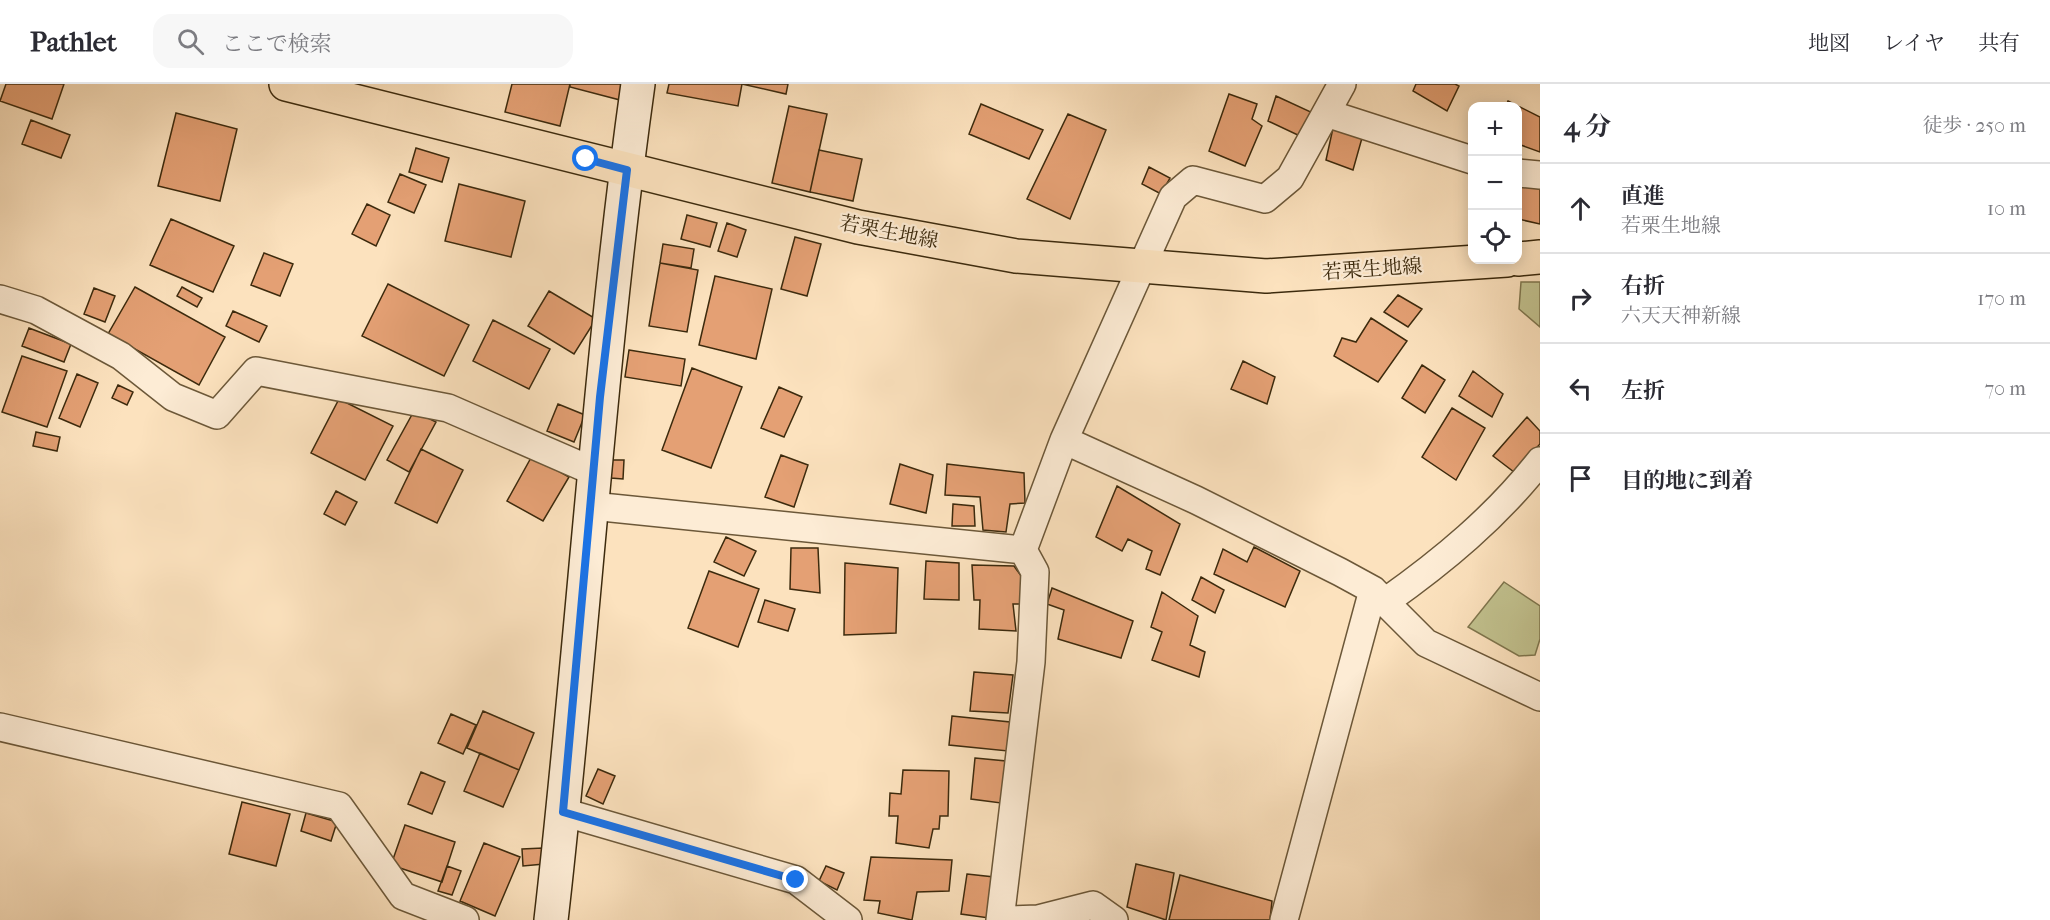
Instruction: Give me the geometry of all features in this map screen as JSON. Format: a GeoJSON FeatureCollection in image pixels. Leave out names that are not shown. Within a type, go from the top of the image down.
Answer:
{"type":"FeatureCollection","features":[{"type":"Feature","properties":{"kind":"main road","name":"若栗生地線"},"geometry":{"type":"LineString","coordinates":[[286,84],[858,227],[1016,256],[1266,276],[1468,263]]}},
{"type":"Feature","properties":{"kind":"main road"},"geometry":{"type":"LineString","coordinates":[[551,920],[592,506],[600,397],[638,84]]}},
{"type":"Feature","properties":{"kind":"main road"},"geometry":{"type":"LineString","coordinates":[[1522,259],[1540,257]]}},
{"type":"Feature","properties":{"kind":"street"},"geometry":{"type":"LineString","coordinates":[[1000,920],[1031,662],[1035,572],[1023,550],[1064,440],[1173,197],[1193,180],[1265,199],[1290,178],[1342,84]]}},
{"type":"Feature","properties":{"kind":"street"},"geometry":{"type":"LineString","coordinates":[[1326,113],[1468,158]]}},
{"type":"Feature","properties":{"kind":"street"},"geometry":{"type":"LineString","coordinates":[[1522,173],[1540,175]]}},
{"type":"Feature","properties":{"kind":"street"},"geometry":{"type":"LineString","coordinates":[[0,299],[36,310],[121,356],[173,397],[217,416],[256,371],[448,408],[595,472]]}},
{"type":"Feature","properties":{"kind":"street"},"geometry":{"type":"LineString","coordinates":[[1064,440],[1196,500],[1379,596],[1426,643],[1540,697]]}},
{"type":"Feature","properties":{"kind":"street"},"geometry":{"type":"LineString","coordinates":[[1284,920],[1379,596],[1436,566],[1519,488],[1540,461]]}},
{"type":"Feature","properties":{"kind":"street"},"geometry":{"type":"LineString","coordinates":[[592,506],[1023,550]]}},
{"type":"Feature","properties":{"kind":"street"},"geometry":{"type":"LineString","coordinates":[[0,727],[339,806],[403,896],[465,920]]}},
{"type":"Feature","properties":{"kind":"street"},"geometry":{"type":"LineString","coordinates":[[563,812],[796,880],[848,920]]}},
{"type":"Feature","properties":{"kind":"street"},"geometry":{"type":"LineString","coordinates":[[1010,920],[1038,919],[1093,905],[1114,920]]}},
{"type":"Feature","properties":{"kind":"green space"},"geometry":{"type":"Polygon","coordinates":[[[1521,282],[1540,282],[1540,327],[1519,309],[1521,282]]]}},
{"type":"Feature","properties":{"kind":"green space"},"geometry":{"type":"Polygon","coordinates":[[[1504,582],[1540,606],[1540,639],[1535,655],[1519,656],[1468,627],[1504,582]]]}},
{"type":"Feature","properties":{"kind":"building"},"geometry":{"type":"Polygon","coordinates":[[[6,84],[64,84],[52,119],[0,101],[6,84]]]}},
{"type":"Feature","properties":{"kind":"building"},"geometry":{"type":"Polygon","coordinates":[[[512,84],[570,84],[560,126],[505,112],[512,84]]]}},
{"type":"Feature","properties":{"kind":"building"},"geometry":{"type":"Polygon","coordinates":[[[570,84],[624,84],[620,100],[570,87],[570,84]]]}},
{"type":"Feature","properties":{"kind":"building"},"geometry":{"type":"Polygon","coordinates":[[[669,84],[742,84],[738,106],[667,93],[669,84]]]}},
{"type":"Feature","properties":{"kind":"building"},"geometry":{"type":"Polygon","coordinates":[[[742,84],[788,84],[786,94],[742,84]]]}},
{"type":"Feature","properties":{"kind":"building"},"geometry":{"type":"Polygon","coordinates":[[[1416,84],[1455,84],[1459,86],[1447,111],[1413,91],[1416,84]]]}},
{"type":"Feature","properties":{"kind":"building"},"geometry":{"type":"Polygon","coordinates":[[[1229,94],[1257,104],[1252,119],[1262,126],[1245,166],[1209,151],[1229,94]]]}},
{"type":"Feature","properties":{"kind":"building"},"geometry":{"type":"Polygon","coordinates":[[[1276,96],[1313,113],[1302,137],[1268,121],[1276,96]]]}},
{"type":"Feature","properties":{"kind":"building"},"geometry":{"type":"Polygon","coordinates":[[[981,104],[1043,130],[1029,159],[969,134],[981,104]]]}},
{"type":"Feature","properties":{"kind":"building"},"geometry":{"type":"Polygon","coordinates":[[[789,106],[827,114],[810,192],[772,183],[789,106]]]}},
{"type":"Feature","properties":{"kind":"building"},"geometry":{"type":"Polygon","coordinates":[[[1522,108],[1540,117],[1540,152],[1522,145],[1522,108]]]}},
{"type":"Feature","properties":{"kind":"building"},"geometry":{"type":"Polygon","coordinates":[[[176,113],[237,129],[220,201],[158,186],[176,113]]]}},
{"type":"Feature","properties":{"kind":"building"},"geometry":{"type":"Polygon","coordinates":[[[1068,114],[1106,130],[1070,219],[1027,199],[1068,114]]]}},
{"type":"Feature","properties":{"kind":"building"},"geometry":{"type":"Polygon","coordinates":[[[31,120],[70,135],[61,158],[22,144],[31,120]]]}},
{"type":"Feature","properties":{"kind":"building"},"geometry":{"type":"Polygon","coordinates":[[[1333,128],[1362,138],[1353,170],[1326,160],[1333,128]]]}},
{"type":"Feature","properties":{"kind":"building"},"geometry":{"type":"Polygon","coordinates":[[[416,148],[449,158],[442,182],[409,172],[416,148]]]}},
{"type":"Feature","properties":{"kind":"building"},"geometry":{"type":"Polygon","coordinates":[[[819,150],[862,159],[853,201],[810,192],[819,150]]]}},
{"type":"Feature","properties":{"kind":"building"},"geometry":{"type":"Polygon","coordinates":[[[1149,167],[1170,178],[1161,194],[1142,184],[1149,167]]]}},
{"type":"Feature","properties":{"kind":"building"},"geometry":{"type":"Polygon","coordinates":[[[400,174],[426,185],[414,213],[388,202],[400,174]]]}},
{"type":"Feature","properties":{"kind":"building"},"geometry":{"type":"Polygon","coordinates":[[[459,184],[525,201],[511,257],[445,241],[459,184]]]}},
{"type":"Feature","properties":{"kind":"building"},"geometry":{"type":"Polygon","coordinates":[[[1522,185],[1540,189],[1540,224],[1522,220],[1522,185]]]}},
{"type":"Feature","properties":{"kind":"building"},"geometry":{"type":"Polygon","coordinates":[[[367,204],[390,215],[376,246],[352,234],[367,204]]]}},
{"type":"Feature","properties":{"kind":"building"},"geometry":{"type":"Polygon","coordinates":[[[687,215],[717,223],[710,247],[681,239],[687,215]]]}},
{"type":"Feature","properties":{"kind":"building"},"geometry":{"type":"Polygon","coordinates":[[[171,219],[234,246],[213,292],[150,265],[171,219]]]}},
{"type":"Feature","properties":{"kind":"building"},"geometry":{"type":"Polygon","coordinates":[[[727,223],[746,230],[737,257],[718,251],[727,223]]]}},
{"type":"Feature","properties":{"kind":"building"},"geometry":{"type":"Polygon","coordinates":[[[795,237],[821,244],[807,296],[781,289],[795,237]]]}},
{"type":"Feature","properties":{"kind":"building"},"geometry":{"type":"Polygon","coordinates":[[[663,244],[694,249],[691,268],[660,263],[663,244]]]}},
{"type":"Feature","properties":{"kind":"building"},"geometry":{"type":"Polygon","coordinates":[[[264,253],[293,264],[280,296],[251,285],[264,253]]]}},
{"type":"Feature","properties":{"kind":"building"},"geometry":{"type":"Polygon","coordinates":[[[660,263],[698,270],[687,332],[649,326],[660,263]]]}},
{"type":"Feature","properties":{"kind":"building"},"geometry":{"type":"Polygon","coordinates":[[[715,276],[772,289],[756,359],[699,345],[715,276]]]}},
{"type":"Feature","properties":{"kind":"building"},"geometry":{"type":"Polygon","coordinates":[[[388,284],[469,325],[444,376],[362,336],[388,284]]]}},
{"type":"Feature","properties":{"kind":"building"},"geometry":{"type":"Polygon","coordinates":[[[135,287],[225,337],[199,385],[108,334],[135,287]]]}},
{"type":"Feature","properties":{"kind":"building"},"geometry":{"type":"Polygon","coordinates":[[[182,287],[202,298],[197,307],[177,296],[182,287]]]}},
{"type":"Feature","properties":{"kind":"building"},"geometry":{"type":"Polygon","coordinates":[[[94,288],[115,296],[105,322],[84,314],[94,288]]]}},
{"type":"Feature","properties":{"kind":"building"},"geometry":{"type":"Polygon","coordinates":[[[549,291],[596,319],[574,354],[528,326],[549,291]]]}},
{"type":"Feature","properties":{"kind":"building"},"geometry":{"type":"Polygon","coordinates":[[[1398,295],[1422,309],[1408,327],[1384,312],[1398,295]]]}},
{"type":"Feature","properties":{"kind":"building"},"geometry":{"type":"Polygon","coordinates":[[[233,311],[267,326],[259,342],[226,326],[233,311]]]}},
{"type":"Feature","properties":{"kind":"building"},"geometry":{"type":"Polygon","coordinates":[[[1371,318],[1407,341],[1378,382],[1334,356],[1342,338],[1356,342],[1371,318]]]}},
{"type":"Feature","properties":{"kind":"building"},"geometry":{"type":"Polygon","coordinates":[[[493,320],[550,349],[529,389],[473,361],[493,320]]]}},
{"type":"Feature","properties":{"kind":"building"},"geometry":{"type":"Polygon","coordinates":[[[29,328],[71,344],[64,362],[22,346],[29,328]]]}},
{"type":"Feature","properties":{"kind":"building"},"geometry":{"type":"Polygon","coordinates":[[[629,350],[685,359],[681,386],[625,377],[629,350]]]}},
{"type":"Feature","properties":{"kind":"building"},"geometry":{"type":"Polygon","coordinates":[[[22,356],[67,371],[47,427],[2,412],[22,356]]]}},
{"type":"Feature","properties":{"kind":"building"},"geometry":{"type":"Polygon","coordinates":[[[1243,361],[1275,377],[1267,404],[1231,389],[1243,361]]]}},
{"type":"Feature","properties":{"kind":"building"},"geometry":{"type":"Polygon","coordinates":[[[1422,365],[1445,380],[1425,413],[1402,398],[1422,365]]]}},
{"type":"Feature","properties":{"kind":"building"},"geometry":{"type":"Polygon","coordinates":[[[692,368],[742,387],[711,468],[662,450],[692,368]]]}},
{"type":"Feature","properties":{"kind":"building"},"geometry":{"type":"Polygon","coordinates":[[[1473,371],[1503,394],[1492,417],[1459,396],[1473,371]]]}},
{"type":"Feature","properties":{"kind":"building"},"geometry":{"type":"Polygon","coordinates":[[[77,374],[98,383],[80,427],[59,418],[77,374]]]}},
{"type":"Feature","properties":{"kind":"building"},"geometry":{"type":"Polygon","coordinates":[[[118,385],[133,392],[127,405],[112,398],[118,385]]]}},
{"type":"Feature","properties":{"kind":"building"},"geometry":{"type":"Polygon","coordinates":[[[779,387],[802,397],[784,437],[761,428],[779,387]]]}},
{"type":"Feature","properties":{"kind":"building"},"geometry":{"type":"Polygon","coordinates":[[[339,399],[393,426],[365,480],[311,453],[339,399]]]}},
{"type":"Feature","properties":{"kind":"building"},"geometry":{"type":"Polygon","coordinates":[[[558,404],[585,415],[574,442],[547,431],[558,404]]]}},
{"type":"Feature","properties":{"kind":"building"},"geometry":{"type":"Polygon","coordinates":[[[1452,408],[1485,428],[1456,480],[1422,457],[1452,408]]]}},
{"type":"Feature","properties":{"kind":"building"},"geometry":{"type":"Polygon","coordinates":[[[414,411],[436,422],[409,472],[387,460],[414,411]]]}},
{"type":"Feature","properties":{"kind":"building"},"geometry":{"type":"Polygon","coordinates":[[[1527,417],[1540,431],[1540,444],[1514,472],[1493,456],[1527,417]]]}},
{"type":"Feature","properties":{"kind":"building"},"geometry":{"type":"Polygon","coordinates":[[[36,432],[60,437],[57,451],[33,446],[36,432]]]}},
{"type":"Feature","properties":{"kind":"building"},"geometry":{"type":"Polygon","coordinates":[[[421,449],[463,470],[437,523],[395,503],[421,449]]]}},
{"type":"Feature","properties":{"kind":"building"},"geometry":{"type":"Polygon","coordinates":[[[781,455],[808,465],[794,507],[765,497],[781,455]]]}},
{"type":"Feature","properties":{"kind":"building"},"geometry":{"type":"Polygon","coordinates":[[[532,456],[569,477],[543,521],[507,501],[532,456]]]}},
{"type":"Feature","properties":{"kind":"building"},"geometry":{"type":"Polygon","coordinates":[[[611,460],[624,460],[623,479],[611,478],[611,460]]]}},
{"type":"Feature","properties":{"kind":"building"},"geometry":{"type":"Polygon","coordinates":[[[900,464],[933,475],[926,513],[890,504],[900,464]]]}},
{"type":"Feature","properties":{"kind":"building"},"geometry":{"type":"Polygon","coordinates":[[[947,464],[1024,473],[1025,503],[1010,504],[1006,532],[983,530],[980,497],[945,495],[947,464]]]}},
{"type":"Feature","properties":{"kind":"building"},"geometry":{"type":"Polygon","coordinates":[[[1117,486],[1180,524],[1160,575],[1146,569],[1152,551],[1128,539],[1122,551],[1096,537],[1117,486]]]}},
{"type":"Feature","properties":{"kind":"building"},"geometry":{"type":"Polygon","coordinates":[[[336,491],[357,502],[345,525],[324,514],[336,491]]]}},
{"type":"Feature","properties":{"kind":"building"},"geometry":{"type":"Polygon","coordinates":[[[953,504],[974,506],[975,526],[952,526],[953,504]]]}},
{"type":"Feature","properties":{"kind":"building"},"geometry":{"type":"Polygon","coordinates":[[[726,537],[756,551],[744,576],[714,562],[726,537]]]}},
{"type":"Feature","properties":{"kind":"building"},"geometry":{"type":"Polygon","coordinates":[[[1254,547],[1300,571],[1285,607],[1214,574],[1223,549],[1247,562],[1254,547]]]}},
{"type":"Feature","properties":{"kind":"building"},"geometry":{"type":"Polygon","coordinates":[[[791,548],[818,548],[820,593],[790,589],[791,548]]]}},
{"type":"Feature","properties":{"kind":"building"},"geometry":{"type":"Polygon","coordinates":[[[926,561],[959,563],[959,600],[924,599],[926,561]]]}},
{"type":"Feature","properties":{"kind":"building"},"geometry":{"type":"Polygon","coordinates":[[[845,563],[898,568],[896,633],[844,635],[845,563]]]}},
{"type":"Feature","properties":{"kind":"building"},"geometry":{"type":"Polygon","coordinates":[[[972,565],[1014,566],[1024,580],[1024,604],[1013,604],[1016,631],[979,629],[980,600],[974,600],[972,565]]]}},
{"type":"Feature","properties":{"kind":"building"},"geometry":{"type":"Polygon","coordinates":[[[709,571],[759,589],[738,647],[688,628],[709,571]]]}},
{"type":"Feature","properties":{"kind":"building"},"geometry":{"type":"Polygon","coordinates":[[[1201,577],[1224,590],[1215,613],[1192,600],[1201,577]]]}},
{"type":"Feature","properties":{"kind":"building"},"geometry":{"type":"Polygon","coordinates":[[[1052,588],[1133,621],[1121,658],[1058,639],[1064,610],[1047,604],[1052,588]]]}},
{"type":"Feature","properties":{"kind":"building"},"geometry":{"type":"Polygon","coordinates":[[[1162,592],[1198,616],[1190,645],[1205,652],[1199,677],[1152,660],[1162,632],[1151,627],[1162,592]]]}},
{"type":"Feature","properties":{"kind":"building"},"geometry":{"type":"Polygon","coordinates":[[[765,600],[795,609],[788,631],[758,622],[765,600]]]}},
{"type":"Feature","properties":{"kind":"building"},"geometry":{"type":"Polygon","coordinates":[[[974,672],[1013,675],[1008,713],[970,711],[974,672]]]}},
{"type":"Feature","properties":{"kind":"building"},"geometry":{"type":"Polygon","coordinates":[[[483,711],[534,733],[519,770],[467,748],[483,711]]]}},
{"type":"Feature","properties":{"kind":"building"},"geometry":{"type":"Polygon","coordinates":[[[451,714],[476,725],[463,754],[438,743],[451,714]]]}},
{"type":"Feature","properties":{"kind":"building"},"geometry":{"type":"Polygon","coordinates":[[[952,716],[1010,722],[1008,751],[949,745],[952,716]]]}},
{"type":"Feature","properties":{"kind":"building"},"geometry":{"type":"Polygon","coordinates":[[[480,753],[519,770],[503,807],[464,791],[480,753]]]}},
{"type":"Feature","properties":{"kind":"building"},"geometry":{"type":"Polygon","coordinates":[[[975,758],[1006,761],[1001,803],[971,799],[975,758]]]}},
{"type":"Feature","properties":{"kind":"building"},"geometry":{"type":"Polygon","coordinates":[[[598,769],[615,776],[603,804],[586,796],[598,769]]]}},
{"type":"Feature","properties":{"kind":"building"},"geometry":{"type":"Polygon","coordinates":[[[903,770],[949,771],[948,816],[940,816],[939,829],[933,829],[929,848],[896,843],[898,816],[889,816],[890,793],[901,794],[903,770]]]}},
{"type":"Feature","properties":{"kind":"building"},"geometry":{"type":"Polygon","coordinates":[[[421,772],[445,782],[432,814],[408,804],[421,772]]]}},
{"type":"Feature","properties":{"kind":"building"},"geometry":{"type":"Polygon","coordinates":[[[242,802],[290,814],[276,866],[229,854],[242,802]]]}},
{"type":"Feature","properties":{"kind":"building"},"geometry":{"type":"Polygon","coordinates":[[[306,813],[337,822],[331,841],[301,831],[306,813]]]}},
{"type":"Feature","properties":{"kind":"building"},"geometry":{"type":"Polygon","coordinates":[[[405,825],[455,842],[442,882],[391,865],[405,825]]]}},
{"type":"Feature","properties":{"kind":"building"},"geometry":{"type":"Polygon","coordinates":[[[484,843],[520,857],[495,916],[460,901],[484,843]]]}},
{"type":"Feature","properties":{"kind":"building"},"geometry":{"type":"Polygon","coordinates":[[[543,848],[544,864],[523,866],[522,849],[543,848]]]}},
{"type":"Feature","properties":{"kind":"building"},"geometry":{"type":"Polygon","coordinates":[[[871,857],[952,860],[949,891],[917,892],[912,920],[878,913],[880,901],[864,900],[871,857]]]}},
{"type":"Feature","properties":{"kind":"building"},"geometry":{"type":"Polygon","coordinates":[[[1136,864],[1174,873],[1166,920],[1127,907],[1136,864]]]}},
{"type":"Feature","properties":{"kind":"building"},"geometry":{"type":"Polygon","coordinates":[[[447,866],[461,871],[452,895],[438,891],[447,866]]]}},
{"type":"Feature","properties":{"kind":"building"},"geometry":{"type":"Polygon","coordinates":[[[826,866],[844,873],[837,890],[819,881],[826,866]]]}},
{"type":"Feature","properties":{"kind":"building"},"geometry":{"type":"Polygon","coordinates":[[[967,874],[994,877],[989,918],[961,914],[967,874]]]}},
{"type":"Feature","properties":{"kind":"building"},"geometry":{"type":"Polygon","coordinates":[[[1180,875],[1272,901],[1270,920],[1169,920],[1180,875]]]}},
{"type":"Feature","properties":{"kind":"route"},"geometry":{"type":"LineString","coordinates":[[586,159],[627,170],[600,397],[581,642],[563,812],[796,880]]}}]}
